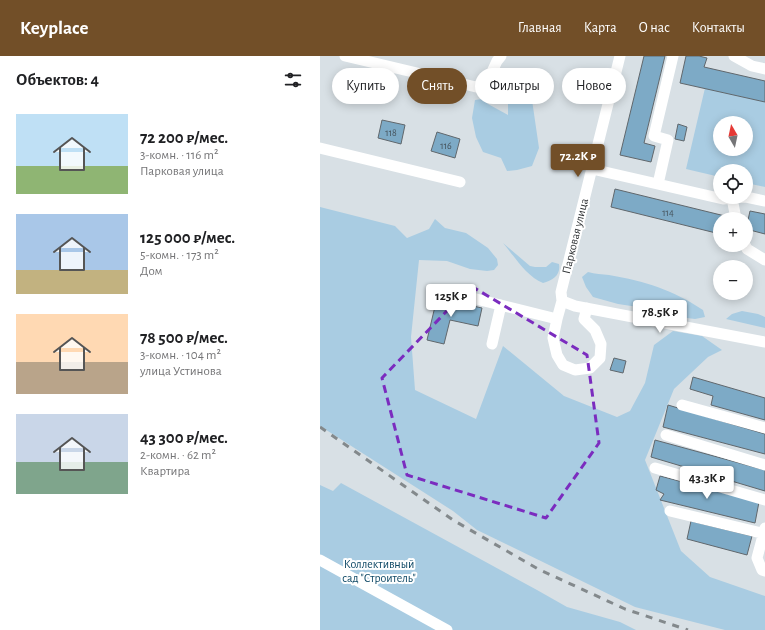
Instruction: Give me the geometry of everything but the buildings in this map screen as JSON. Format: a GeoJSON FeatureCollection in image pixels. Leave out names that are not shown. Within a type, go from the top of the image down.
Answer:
{"type":"FeatureCollection","features":[{"type":"Feature","properties":{"kind":"street"},"geometry":{"type":"LineString","coordinates":[[345,56],[476,87],[484,82],[491,74],[501,56]]}},
{"type":"Feature","properties":{"kind":"street","name":"Парковая улица"},"geometry":{"type":"LineString","coordinates":[[587,308],[584,319],[595,330],[601,344],[600,358],[590,368],[576,370],[563,365],[557,355],[554,338],[562,301],[561,292],[620,56]]}},
{"type":"Feature","properties":{"kind":"street"},"geometry":{"type":"LineString","coordinates":[[658,184],[668,140],[654,136],[673,56]]}},
{"type":"Feature","properties":{"kind":"street"},"geometry":{"type":"LineString","coordinates":[[734,56],[752,66],[765,69]]}},
{"type":"Feature","properties":{"kind":"street"},"geometry":{"type":"LineString","coordinates":[[320,148],[460,182]]}},
{"type":"Feature","properties":{"kind":"street"},"geometry":{"type":"LineString","coordinates":[[592,169],[713,197]]}},
{"type":"Feature","properties":{"kind":"street"},"geometry":{"type":"LineString","coordinates":[[753,198],[765,201]]}},
{"type":"Feature","properties":{"kind":"street"},"geometry":{"type":"LineString","coordinates":[[752,252],[765,260]]}},
{"type":"Feature","properties":{"kind":"street"},"geometry":{"type":"LineString","coordinates":[[440,290],[557,319]]}},
{"type":"Feature","properties":{"kind":"street"},"geometry":{"type":"LineString","coordinates":[[562,301],[575,306],[765,342]]}},
{"type":"Feature","properties":{"kind":"street"},"geometry":{"type":"LineString","coordinates":[[492,344],[501,305]]}},
{"type":"Feature","properties":{"kind":"street"},"geometry":{"type":"LineString","coordinates":[[682,405],[765,428]]}},
{"type":"Feature","properties":{"kind":"street"},"geometry":{"type":"LineString","coordinates":[[666,435],[765,465]]}},
{"type":"Feature","properties":{"kind":"street"},"geometry":{"type":"LineString","coordinates":[[655,468],[765,500]]}},
{"type":"Feature","properties":{"kind":"street"},"geometry":{"type":"LineString","coordinates":[[670,511],[764,532],[757,558],[762,570],[765,571]]}},
{"type":"Feature","properties":{"kind":"street"},"geometry":{"type":"LineString","coordinates":[[320,560],[447,630]]}},
{"type":"Feature","properties":{"kind":"highlighted area"},"geometry":{"type":"Polygon","coordinates":[[[471,286],[587,355],[599,443],[546,518],[407,475],[382,378],[471,286]]]}},
{"type":"Feature","properties":{"kind":"green space"},"geometry":{"type":"Polygon","coordinates":[[[705,88],[765,102],[765,187],[753,184],[753,164],[713,164],[713,175],[686,169],[705,88]]]}},
{"type":"Feature","properties":{"kind":"green space"},"geometry":{"type":"Polygon","coordinates":[[[475,100],[475,104],[488,104],[508,115],[508,104],[533,104],[539,148],[532,166],[507,171],[501,158],[483,152],[476,137],[472,118],[475,100]]]}},
{"type":"Feature","properties":{"kind":"green space"},"geometry":{"type":"Polygon","coordinates":[[[320,207],[395,226],[407,238],[429,229],[435,219],[445,228],[466,233],[488,248],[497,259],[498,265],[494,270],[487,271],[470,269],[447,261],[419,260],[411,337],[415,390],[476,419],[503,346],[564,396],[617,417],[630,411],[645,383],[654,345],[673,331],[702,336],[722,350],[708,357],[674,389],[645,460],[681,551],[710,577],[765,596],[765,630],[725,630],[635,607],[477,530],[453,511],[320,426],[320,207]]]}},
{"type":"Feature","properties":{"kind":"green space"},"geometry":{"type":"Polygon","coordinates":[[[503,243],[530,266],[546,267],[552,262],[559,264],[559,271],[553,279],[543,283],[537,280],[521,266],[503,243]]]}},
{"type":"Feature","properties":{"kind":"green space"},"geometry":{"type":"Polygon","coordinates":[[[588,272],[622,277],[658,287],[681,297],[703,310],[705,317],[695,319],[679,317],[593,297],[586,287],[582,277],[588,272]]]}},
{"type":"Feature","properties":{"kind":"green space"},"geometry":{"type":"Polygon","coordinates":[[[742,311],[765,317],[765,328],[726,319],[732,314],[742,311]]]}},
{"type":"Feature","properties":{"kind":"green space","name":"Коллективный сад \"Строитель\""},"geometry":{"type":"Polygon","coordinates":[[[341,483],[567,607],[620,622],[636,630],[320,630],[320,485],[333,491],[341,483]]]}},
{"type":"Feature","properties":{"kind":"railway"},"geometry":{"type":"LineString","coordinates":[[320,427],[453,520],[538,569],[625,609],[688,630]]}}]}
